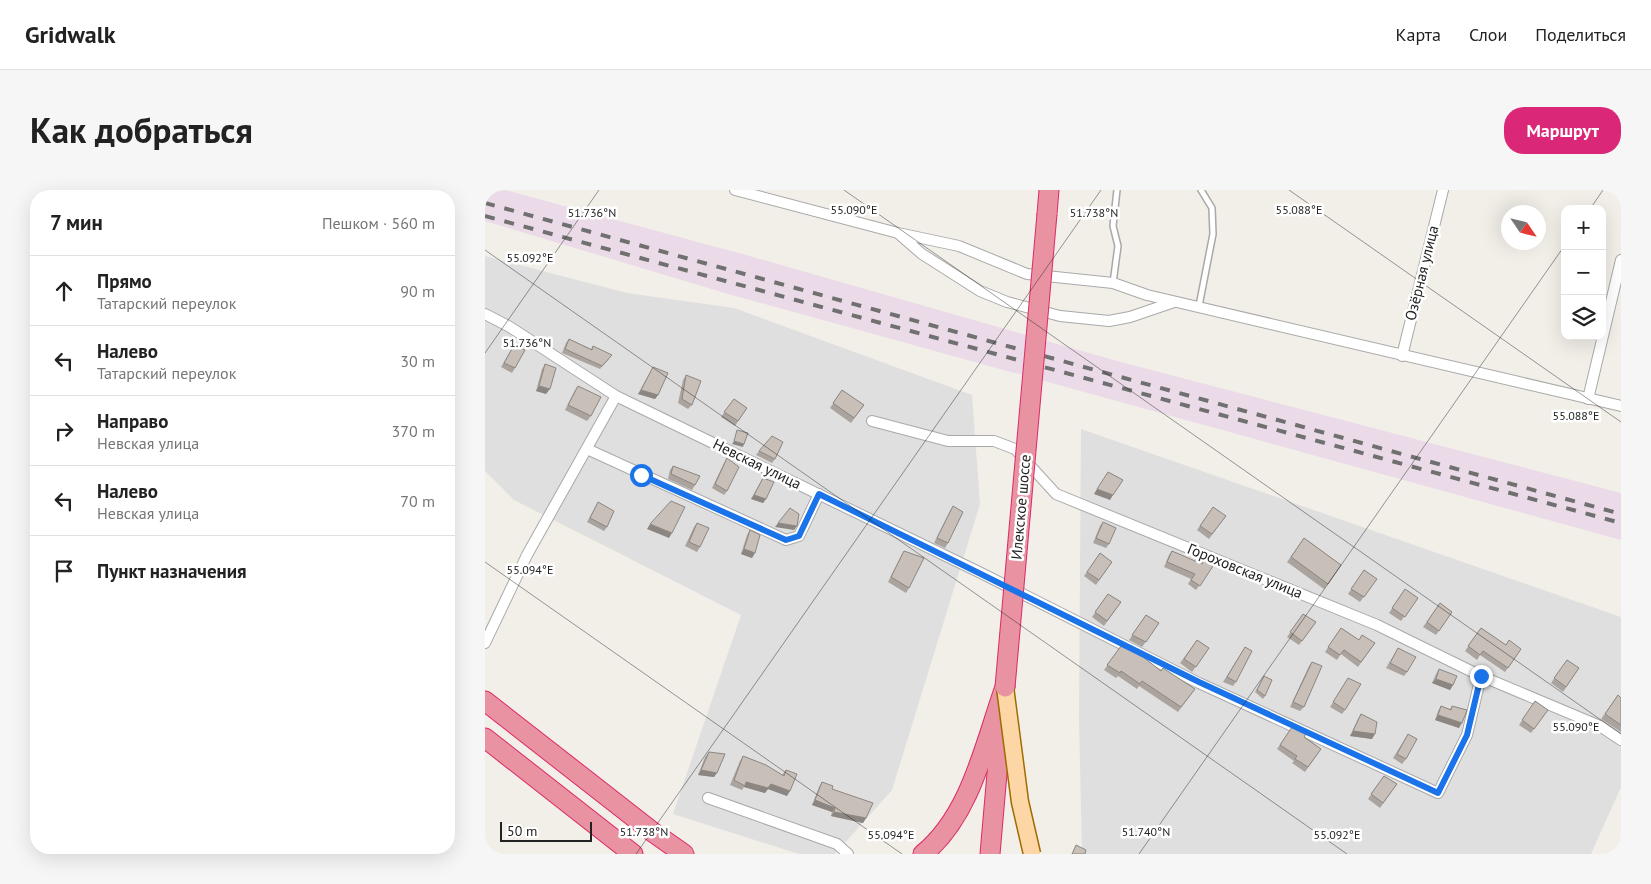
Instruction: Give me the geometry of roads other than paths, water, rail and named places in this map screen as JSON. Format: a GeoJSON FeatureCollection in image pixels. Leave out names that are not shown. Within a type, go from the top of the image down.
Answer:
{"type":"FeatureCollection","features":[{"type":"Feature","properties":{"kind":"highway","name":"Илекское шоссе"},"geometry":{"type":"LineString","coordinates":[[989,854],[1049,190]]}},
{"type":"Feature","properties":{"kind":"highway"},"geometry":{"type":"LineString","coordinates":[[923,854],[937,842],[967,793],[1005,687]]}},
{"type":"Feature","properties":{"kind":"highway"},"geometry":{"type":"LineString","coordinates":[[485,701],[684,854]]}},
{"type":"Feature","properties":{"kind":"highway"},"geometry":{"type":"LineString","coordinates":[[485,738],[633,854]]}},
{"type":"Feature","properties":{"kind":"main road"},"geometry":{"type":"LineString","coordinates":[[1005,687],[1020,802],[1032,854]]}},
{"type":"Feature","properties":{"kind":"street"},"geometry":{"type":"LineString","coordinates":[[735,190],[898,233],[959,246],[1027,274],[1113,283],[1147,295],[1621,406]]}},
{"type":"Feature","properties":{"kind":"street","name":"Озёрная улица"},"geometry":{"type":"LineString","coordinates":[[1402,356],[1443,190]]}},
{"type":"Feature","properties":{"kind":"street"},"geometry":{"type":"LineString","coordinates":[[898,233],[922,254],[980,291],[1007,302],[1060,316],[1109,321],[1130,317],[1176,301]]}},
{"type":"Feature","properties":{"kind":"street"},"geometry":{"type":"LineString","coordinates":[[1588,399],[1621,260]]}},
{"type":"Feature","properties":{"kind":"street","name":"Невская улица"},"geometry":{"type":"LineString","coordinates":[[485,314],[616,396],[1199,682],[1438,793],[1467,735],[1481,676]]}},
{"type":"Feature","properties":{"kind":"street"},"geometry":{"type":"LineString","coordinates":[[485,643],[527,555],[616,396]]}},
{"type":"Feature","properties":{"kind":"street","name":"Гороховская улица"},"geometry":{"type":"LineString","coordinates":[[872,421],[947,441],[994,441],[1015,449],[1056,494],[1377,625],[1481,676],[1600,726],[1621,740]]}},
{"type":"Feature","properties":{"kind":"street"},"geometry":{"type":"LineString","coordinates":[[587,449],[786,540],[799,536],[819,494]]}},
{"type":"Feature","properties":{"kind":"street"},"geometry":{"type":"LineString","coordinates":[[993,854],[1021,594],[1032,466]]}},
{"type":"Feature","properties":{"kind":"street"},"geometry":{"type":"LineString","coordinates":[[707,798],[837,844],[848,854]]}},
{"type":"Feature","properties":{"kind":"lane"},"geometry":{"type":"LineString","coordinates":[[1113,283],[1118,246],[1113,226],[1117,190]]}},
{"type":"Feature","properties":{"kind":"lane"},"geometry":{"type":"LineString","coordinates":[[1199,306],[1213,234],[1212,208],[1201,190]]}},
{"type":"Feature","properties":{"kind":"railway"},"geometry":{"type":"LineString","coordinates":[[485,203],[1621,514]]}},
{"type":"Feature","properties":{"kind":"railway"},"geometry":{"type":"LineString","coordinates":[[485,216],[1621,523]]}}]}
